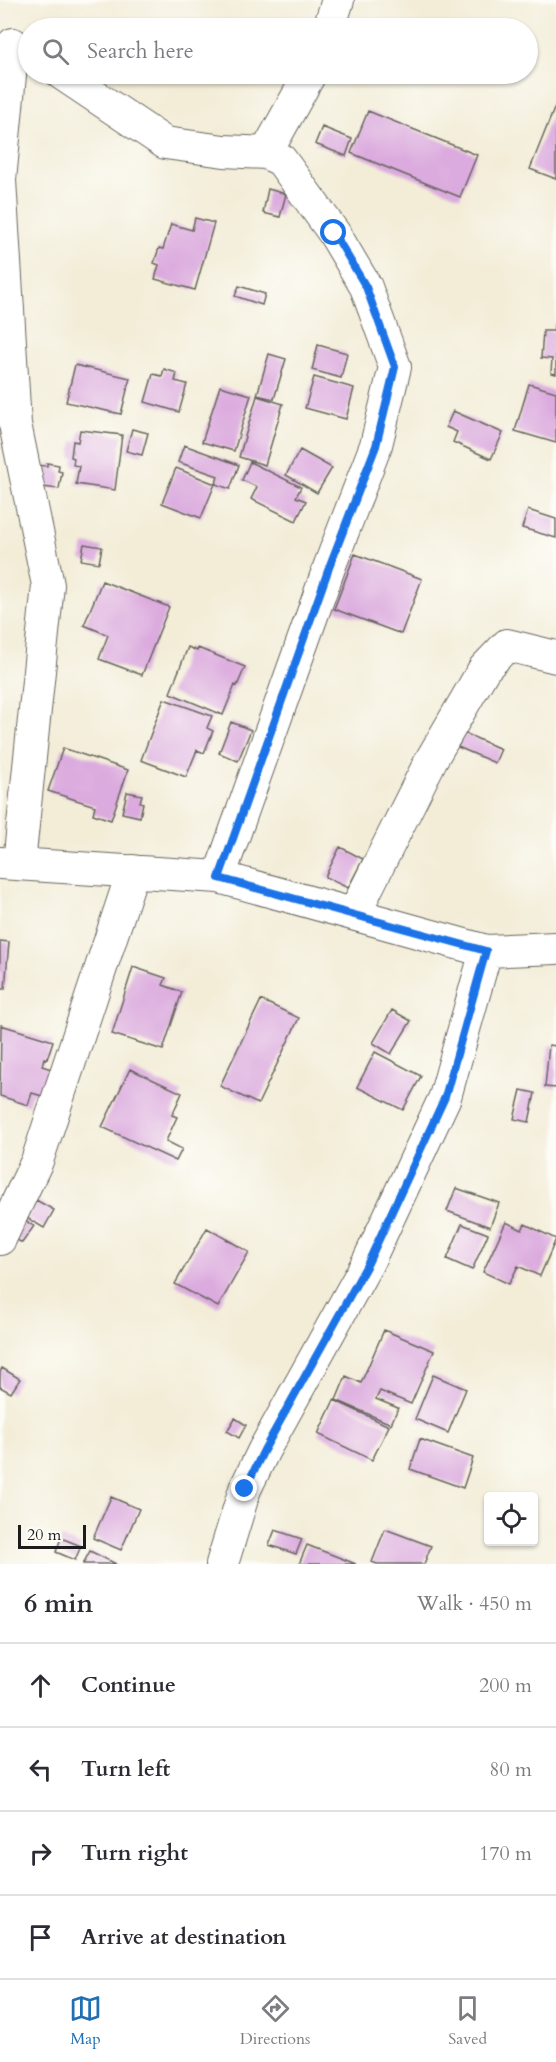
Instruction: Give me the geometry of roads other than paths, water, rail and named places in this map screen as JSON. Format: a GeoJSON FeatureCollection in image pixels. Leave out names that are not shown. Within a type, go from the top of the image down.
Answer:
{"type":"FeatureCollection","features":[{"type":"Feature","properties":{"kind":"street"},"geometry":{"type":"LineString","coordinates":[[332,18],[338,0]]}},
{"type":"Feature","properties":{"kind":"street"},"geometry":{"type":"LineString","coordinates":[[14,46],[0,180],[15,424],[48,585],[10,863],[219,878],[486,951],[556,948]]}},
{"type":"Feature","properties":{"kind":"street"},"geometry":{"type":"LineString","coordinates":[[77,84],[165,143],[224,151],[266,153],[281,160],[334,233],[366,287],[395,367],[376,446],[330,565],[219,878]]}},
{"type":"Feature","properties":{"kind":"street"},"geometry":{"type":"LineString","coordinates":[[266,153],[304,84]]}},
{"type":"Feature","properties":{"kind":"street"},"geometry":{"type":"LineString","coordinates":[[354,914],[431,760],[484,669],[507,645],[556,657]]}},
{"type":"Feature","properties":{"kind":"street"},"geometry":{"type":"LineString","coordinates":[[0,1239],[37,1161],[133,871]]}},
{"type":"Feature","properties":{"kind":"street"},"geometry":{"type":"LineString","coordinates":[[222,1564],[245,1489],[264,1450],[368,1263],[445,1097],[486,951]]}}]}
